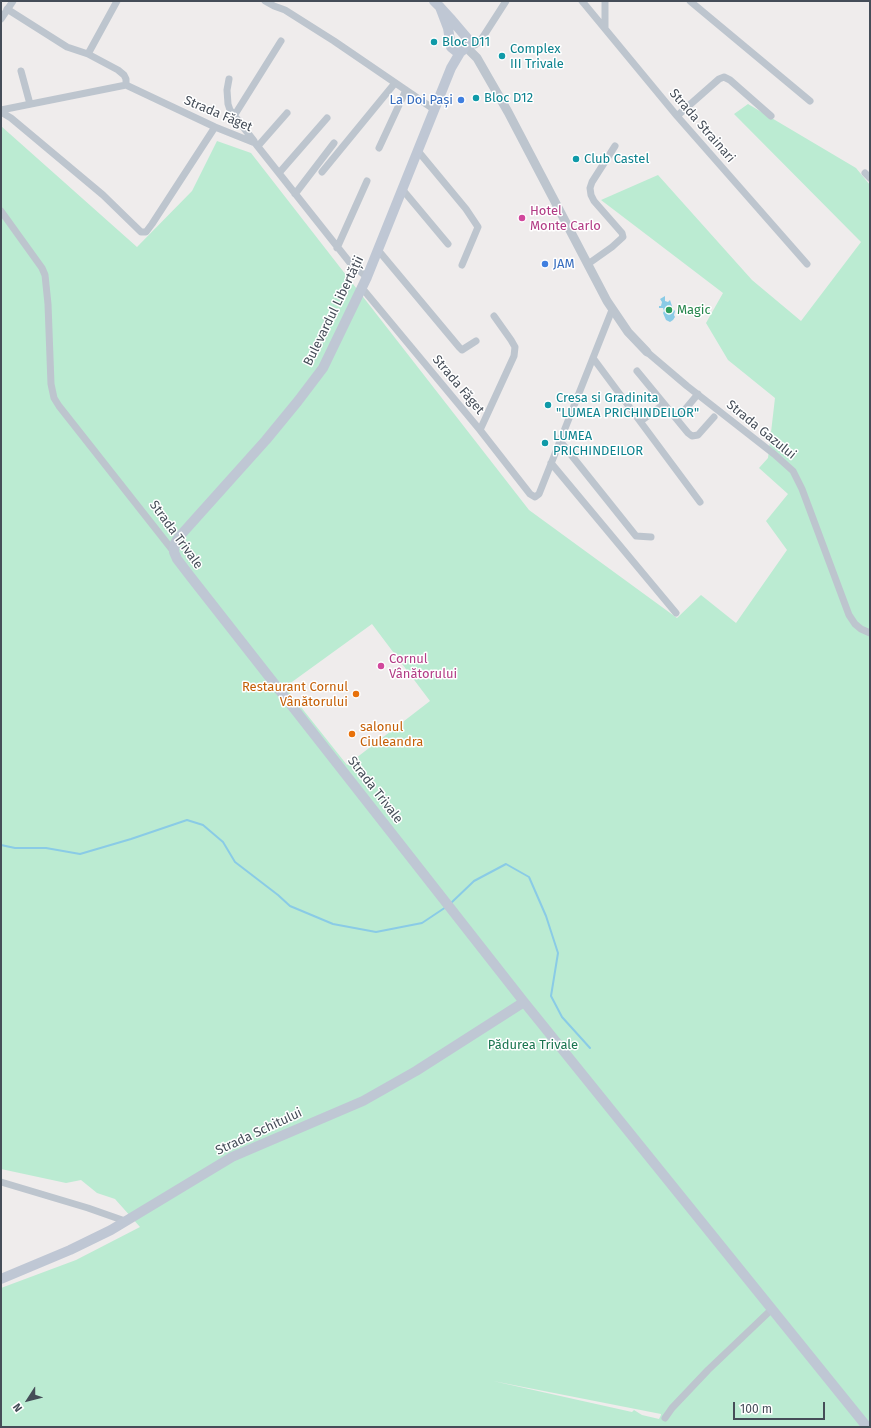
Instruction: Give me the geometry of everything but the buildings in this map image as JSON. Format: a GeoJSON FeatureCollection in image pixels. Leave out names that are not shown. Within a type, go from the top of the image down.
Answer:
{"type":"FeatureCollection","features":[{"type":"Feature","properties":{"kind":"main road","name":"Bulevardul Libertății"},"geometry":{"type":"LineString","coordinates":[[437,4],[451,42],[451,68]]}},
{"type":"Feature","properties":{"kind":"main road","name":"Bulevardul Libertății"},"geometry":{"type":"LineString","coordinates":[[437,4],[462,33]]}},
{"type":"Feature","properties":{"kind":"main road"},"geometry":{"type":"LineString","coordinates":[[462,33],[467,38],[465,47],[456,51],[451,42],[454,34],[462,33]]}},
{"type":"Feature","properties":{"kind":"main road","name":"Bulevardul Libertății"},"geometry":{"type":"LineString","coordinates":[[174,552],[175,543],[179,538],[266,440],[298,402],[323,368],[367,277],[451,68],[465,47]]}},
{"type":"Feature","properties":{"kind":"main road","name":"Strada Trivale"},"geometry":{"type":"LineString","coordinates":[[174,552],[176,559],[524,1002],[867,1427]]}},
{"type":"Feature","properties":{"kind":"main road","name":"Strada Schitului"},"geometry":{"type":"LineString","coordinates":[[3,1277],[70,1250],[125,1222],[232,1157],[362,1101],[416,1070],[524,1002]]}},
{"type":"Feature","properties":{"kind":"street"},"geometry":{"type":"LineString","coordinates":[[1,19],[13,1]]}},
{"type":"Feature","properties":{"kind":"street"},"geometry":{"type":"LineString","coordinates":[[88,54],[117,1]]}},
{"type":"Feature","properties":{"kind":"street"},"geometry":{"type":"LineString","coordinates":[[265,1],[285,10],[435,110]]}},
{"type":"Feature","properties":{"kind":"street"},"geometry":{"type":"LineString","coordinates":[[465,47],[476,44],[481,40],[506,1]]}},
{"type":"Feature","properties":{"kind":"street","name":"Strada Strainari"},"geometry":{"type":"LineString","coordinates":[[582,1],[677,116],[807,264]]}},
{"type":"Feature","properties":{"kind":"street"},"geometry":{"type":"LineString","coordinates":[[604,28],[605,1]]}},
{"type":"Feature","properties":{"kind":"street"},"geometry":{"type":"LineString","coordinates":[[690,1],[810,101]]}},
{"type":"Feature","properties":{"kind":"street","name":"Strada Făget"},"geometry":{"type":"LineString","coordinates":[[7,9],[67,46],[88,54],[124,75],[126,84],[215,127],[257,144],[351,264],[367,277]]}},
{"type":"Feature","properties":{"kind":"street"},"geometry":{"type":"LineString","coordinates":[[234,116],[281,41]]}},
{"type":"Feature","properties":{"kind":"street"},"geometry":{"type":"LineString","coordinates":[[465,47],[477,58],[508,112],[612,310],[628,332],[647,352]]}},
{"type":"Feature","properties":{"kind":"street"},"geometry":{"type":"LineString","coordinates":[[21,71],[30,104]]}},
{"type":"Feature","properties":{"kind":"street"},"geometry":{"type":"LineString","coordinates":[[677,116],[719,78],[724,77],[730,80],[771,116]]}},
{"type":"Feature","properties":{"kind":"street"},"geometry":{"type":"LineString","coordinates":[[229,79],[227,90],[230,110],[257,144],[287,113]]}},
{"type":"Feature","properties":{"kind":"street"},"geometry":{"type":"LineString","coordinates":[[322,172],[395,83]]}},
{"type":"Feature","properties":{"kind":"street"},"geometry":{"type":"LineString","coordinates":[[1,111],[126,84]]}},
{"type":"Feature","properties":{"kind":"street"},"geometry":{"type":"LineString","coordinates":[[379,148],[406,90]]}},
{"type":"Feature","properties":{"kind":"street"},"geometry":{"type":"LineString","coordinates":[[1,111],[103,195],[141,232],[146,232],[152,224],[215,127]]}},
{"type":"Feature","properties":{"kind":"street"},"geometry":{"type":"LineString","coordinates":[[279,173],[328,118]]}},
{"type":"Feature","properties":{"kind":"street"},"geometry":{"type":"LineString","coordinates":[[295,194],[334,143]]}},
{"type":"Feature","properties":{"kind":"street"},"geometry":{"type":"LineString","coordinates":[[588,264],[623,237],[622,233],[594,200],[591,195],[590,188],[592,182],[615,146]]}},
{"type":"Feature","properties":{"kind":"street"},"geometry":{"type":"LineString","coordinates":[[418,151],[469,212],[478,227],[462,265]]}},
{"type":"Feature","properties":{"kind":"street"},"geometry":{"type":"LineString","coordinates":[[338,248],[367,181]]}},
{"type":"Feature","properties":{"kind":"street"},"geometry":{"type":"LineString","coordinates":[[402,189],[448,244]]}},
{"type":"Feature","properties":{"kind":"street","name":"Strada Trivale"},"geometry":{"type":"LineString","coordinates":[[1,211],[42,268],[45,275],[51,384],[54,398],[174,552]]}},
{"type":"Feature","properties":{"kind":"street"},"geometry":{"type":"LineString","coordinates":[[378,250],[459,348],[462,350],[476,341]]}},
{"type":"Feature","properties":{"kind":"street","name":"Strada Făget"},"geometry":{"type":"LineString","coordinates":[[362,288],[480,430],[530,494],[535,497],[539,494],[551,463]]}},
{"type":"Feature","properties":{"kind":"street"},"geometry":{"type":"LineString","coordinates":[[612,310],[551,463],[676,613]]}},
{"type":"Feature","properties":{"kind":"street"},"geometry":{"type":"LineString","coordinates":[[480,430],[514,356],[515,347],[494,316]]}},
{"type":"Feature","properties":{"kind":"street","name":"Strada Gazului"},"geometry":{"type":"LineString","coordinates":[[647,352],[774,454],[793,472],[802,489],[849,615],[855,624],[861,629],[870,633]]}},
{"type":"Feature","properties":{"kind":"street"},"geometry":{"type":"LineString","coordinates":[[593,358],[700,502]]}},
{"type":"Feature","properties":{"kind":"street"},"geometry":{"type":"LineString","coordinates":[[637,371],[688,433],[695,436],[698,435],[714,417]]}},
{"type":"Feature","properties":{"kind":"street"},"geometry":{"type":"LineString","coordinates":[[677,420],[698,394]]}},
{"type":"Feature","properties":{"kind":"street"},"geometry":{"type":"LineString","coordinates":[[641,421],[664,404]]}},
{"type":"Feature","properties":{"kind":"street"},"geometry":{"type":"LineString","coordinates":[[560,441],[636,536],[651,537]]}},
{"type":"Feature","properties":{"kind":"street"},"geometry":{"type":"LineString","coordinates":[[1,1182],[88,1208],[125,1222]]}},
{"type":"Feature","properties":{"kind":"street"},"geometry":{"type":"LineString","coordinates":[[665,1418],[672,1408],[708,1370],[772,1309]]}},
{"type":"Feature","properties":{"kind":"green space","name":"Pădurea Trivale"},"geometry":{"type":"Polygon","coordinates":[[[748,104],[856,168],[870,185],[870,1427],[1,1427],[1,1288],[76,1260],[140,1227],[115,1199],[97,1193],[81,1180],[66,1183],[1,1169],[1,126],[137,247],[192,191],[217,141],[251,153],[529,510],[677,618],[701,595],[736,623],[787,550],[766,521],[788,494],[759,468],[768,458],[775,398],[728,360],[706,323],[723,293],[601,200],[658,175],[752,280],[801,321],[861,242],[734,114],[748,104]],[[372,624],[285,687],[347,765],[430,701],[372,624]],[[493,1381],[632,1412],[634,1410],[642,1415],[659,1419],[661,1415],[661,1414],[493,1381]]]}},
{"type":"Feature","properties":{"kind":"water","name":"Magic"},"geometry":{"type":"Polygon","coordinates":[[[665,296],[665,301],[668,302],[670,300],[675,311],[675,317],[670,322],[666,320],[663,313],[663,308],[659,308],[662,302],[660,299],[665,296]]]}},
{"type":"Feature","properties":{"kind":"waterway"},"geometry":{"type":"LineString","coordinates":[[1,845],[15,848],[46,848],[80,854],[187,820],[203,825],[223,842],[235,862],[290,906],[333,924],[376,932],[422,923],[446,907]]}},
{"type":"Feature","properties":{"kind":"waterway"},"geometry":{"type":"LineString","coordinates":[[451,903],[474,881],[506,864],[529,877],[546,916],[558,953],[551,996],[562,1017],[590,1048]]}},
{"type":"Feature","properties":{"kind":"place","name":"Bloc D11"},"geometry":{"type":"Point","coordinates":[434,42]}},
{"type":"Feature","properties":{"kind":"place","name":"Complex III Trivale"},"geometry":{"type":"Point","coordinates":[502,56]}},
{"type":"Feature","properties":{"kind":"place","name":"Bloc D12"},"geometry":{"type":"Point","coordinates":[476,98]}},
{"type":"Feature","properties":{"kind":"place","name":"La Doi Pași"},"geometry":{"type":"Point","coordinates":[461,100]}},
{"type":"Feature","properties":{"kind":"place","name":"Club Castel"},"geometry":{"type":"Point","coordinates":[576,159]}},
{"type":"Feature","properties":{"kind":"place","name":"Hotel Monte Carlo"},"geometry":{"type":"Point","coordinates":[522,218]}},
{"type":"Feature","properties":{"kind":"place","name":"JAM"},"geometry":{"type":"Point","coordinates":[545,264]}},
{"type":"Feature","properties":{"kind":"place","name":"Magic"},"geometry":{"type":"Point","coordinates":[669,310]}},
{"type":"Feature","properties":{"kind":"place","name":"Cresa si Gradinita \"LUMEA PRICHINDEILOR\""},"geometry":{"type":"Point","coordinates":[548,405]}},
{"type":"Feature","properties":{"kind":"place","name":"LUMEA PRICHINDEILOR"},"geometry":{"type":"Point","coordinates":[545,443]}},
{"type":"Feature","properties":{"kind":"place","name":"Cornul Vânătorului"},"geometry":{"type":"Point","coordinates":[381,666]}},
{"type":"Feature","properties":{"kind":"place","name":"Restaurant Cornul Vânătorului"},"geometry":{"type":"Point","coordinates":[356,694]}},
{"type":"Feature","properties":{"kind":"place","name":"salonul Ciuleandra"},"geometry":{"type":"Point","coordinates":[352,734]}}]}
